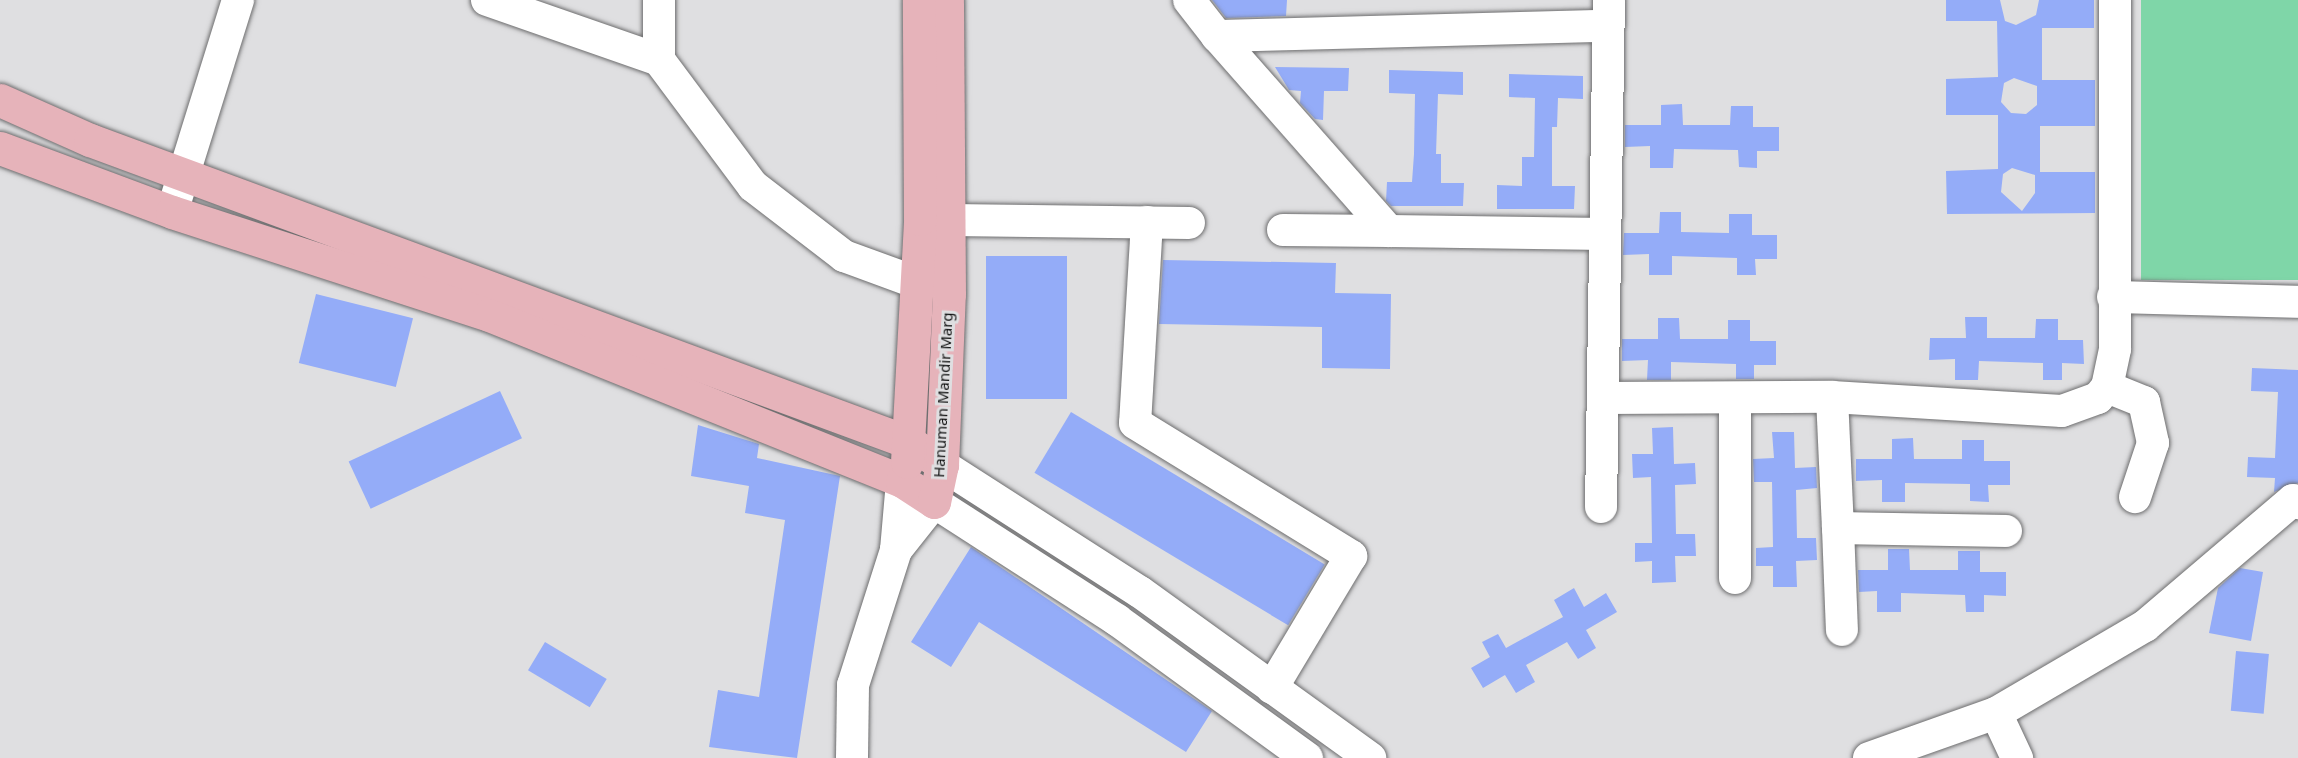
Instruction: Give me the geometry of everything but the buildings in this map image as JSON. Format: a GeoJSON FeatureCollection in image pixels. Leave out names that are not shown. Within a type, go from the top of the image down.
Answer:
{"type":"FeatureCollection","features":[{"type":"Feature","properties":{"kind":"main road","name":"Hanuman Mandir Marg"},"geometry":{"type":"LineString","coordinates":[[902,481],[911,443],[919,0]]}},
{"type":"Feature","properties":{"kind":"main road","name":"Hanuman Mandir Marg"},"geometry":{"type":"LineString","coordinates":[[934,502],[942,465],[951,220],[947,0]]}},
{"type":"Feature","properties":{"kind":"main road"},"geometry":{"type":"LineString","coordinates":[[0,100],[184,175],[911,443],[942,465]]}},
{"type":"Feature","properties":{"kind":"main road"},"geometry":{"type":"LineString","coordinates":[[0,147],[172,212],[489,315],[902,481],[934,502]]}},
{"type":"Feature","properties":{"kind":"main road"},"geometry":{"type":"LineString","coordinates":[[914,353],[946,357]]}},
{"type":"Feature","properties":{"kind":"street"},"geometry":{"type":"LineString","coordinates":[[172,212],[238,0]]}},
{"type":"Feature","properties":{"kind":"street"},"geometry":{"type":"LineString","coordinates":[[487,0],[659,60],[753,186],[844,256],[915,282]]}},
{"type":"Feature","properties":{"kind":"street"},"geometry":{"type":"LineString","coordinates":[[659,0],[659,60]]}},
{"type":"Feature","properties":{"kind":"street"},"geometry":{"type":"LineString","coordinates":[[1189,0],[1389,231]]}},
{"type":"Feature","properties":{"kind":"street"},"geometry":{"type":"LineString","coordinates":[[1603,398],[1832,397],[2062,411],[2098,398],[2107,387],[2115,349],[2113,297],[2115,0]]}},
{"type":"Feature","properties":{"kind":"street"},"geometry":{"type":"LineString","coordinates":[[1218,36],[1609,13],[1601,507]]}},
{"type":"Feature","properties":{"kind":"street"},"geometry":{"type":"LineString","coordinates":[[951,220],[1189,223]]}},
{"type":"Feature","properties":{"kind":"street"},"geometry":{"type":"LineString","coordinates":[[1147,222],[1135,423],[1351,556],[1272,688]]}},
{"type":"Feature","properties":{"kind":"street"},"geometry":{"type":"LineString","coordinates":[[1283,230],[1605,234]]}},
{"type":"Feature","properties":{"kind":"street"},"geometry":{"type":"LineString","coordinates":[[2113,297],[2298,302]]}},
{"type":"Feature","properties":{"kind":"street"},"geometry":{"type":"LineString","coordinates":[[2107,387],[2144,402],[2153,443],[2135,497]]}},
{"type":"Feature","properties":{"kind":"street"},"geometry":{"type":"LineString","coordinates":[[1832,397],[1842,630]]}},
{"type":"Feature","properties":{"kind":"street"},"geometry":{"type":"LineString","coordinates":[[1735,398],[1735,578]]}},
{"type":"Feature","properties":{"kind":"street"},"geometry":{"type":"LineString","coordinates":[[942,465],[1140,592],[1370,758]]}},
{"type":"Feature","properties":{"kind":"street","name":"Hanuman Mandir Marg"},"geometry":{"type":"LineString","coordinates":[[896,550],[902,481]]}},
{"type":"Feature","properties":{"kind":"street"},"geometry":{"type":"LineString","coordinates":[[1869,758],[1996,713],[2145,626],[2293,500],[2298,504]]}},
{"type":"Feature","properties":{"kind":"street"},"geometry":{"type":"LineString","coordinates":[[934,502],[1117,620],[1307,758]]}},
{"type":"Feature","properties":{"kind":"street","name":"Hanuman Mandir Marg"},"geometry":{"type":"LineString","coordinates":[[896,550],[934,502]]}},
{"type":"Feature","properties":{"kind":"street"},"geometry":{"type":"LineString","coordinates":[[1838,528],[2006,531]]}},
{"type":"Feature","properties":{"kind":"street"},"geometry":{"type":"LineString","coordinates":[[852,758],[853,685],[896,550]]}},
{"type":"Feature","properties":{"kind":"street"},"geometry":{"type":"LineString","coordinates":[[1996,713],[2017,758]]}},
{"type":"Feature","properties":{"kind":"green space"},"geometry":{"type":"Polygon","coordinates":[[[2141,0],[2298,0],[2298,280],[2141,280],[2141,0]]]}}]}
